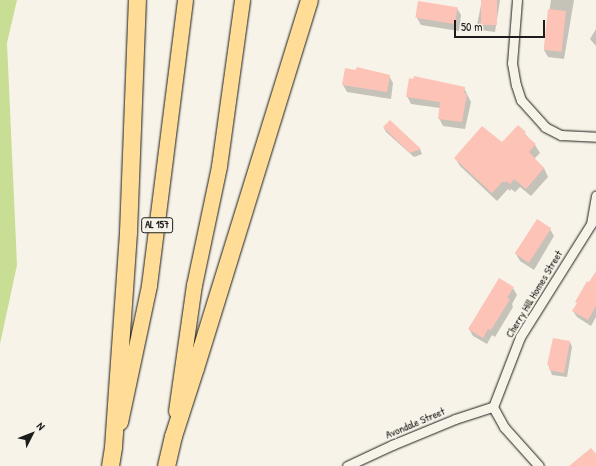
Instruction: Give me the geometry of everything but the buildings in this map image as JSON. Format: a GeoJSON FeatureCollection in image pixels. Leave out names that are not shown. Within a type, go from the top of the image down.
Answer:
{"type":"FeatureCollection","features":[{"type":"Feature","properties":{"kind":"highway"},"geometry":{"type":"LineString","coordinates":[[113,447],[128,232],[137,0]]}},
{"type":"Feature","properties":{"kind":"highway"},"geometry":{"type":"LineString","coordinates":[[166,466],[172,436],[198,361],[308,0]]}},
{"type":"Feature","properties":{"kind":"highway","name":"AL 157"},"geometry":{"type":"LineString","coordinates":[[110,466],[113,447]]}},
{"type":"Feature","properties":{"kind":"main road","name":"AL 157"},"geometry":{"type":"LineString","coordinates":[[113,447],[129,384],[149,285],[185,0]]}},
{"type":"Feature","properties":{"kind":"main road"},"geometry":{"type":"LineString","coordinates":[[172,436],[194,285],[219,166],[242,0]]}},
{"type":"Feature","properties":{"kind":"street"},"geometry":{"type":"LineString","coordinates":[[517,0],[512,63],[516,85],[521,100],[545,127],[561,135],[596,137]]}},
{"type":"Feature","properties":{"kind":"street","name":"Cherry Hill Homes Street"},"geometry":{"type":"LineString","coordinates":[[493,407],[520,337],[591,224],[596,195]]}},
{"type":"Feature","properties":{"kind":"street"},"geometry":{"type":"LineString","coordinates":[[493,407],[504,427],[539,466]]}},
{"type":"Feature","properties":{"kind":"street","name":"Avondale Street"},"geometry":{"type":"LineString","coordinates":[[347,466],[392,445],[455,419],[493,407]]}},
{"type":"Feature","properties":{"kind":"green space"},"geometry":{"type":"Polygon","coordinates":[[[0,0],[17,0],[7,43],[17,265],[0,344],[0,0]]]}}]}
